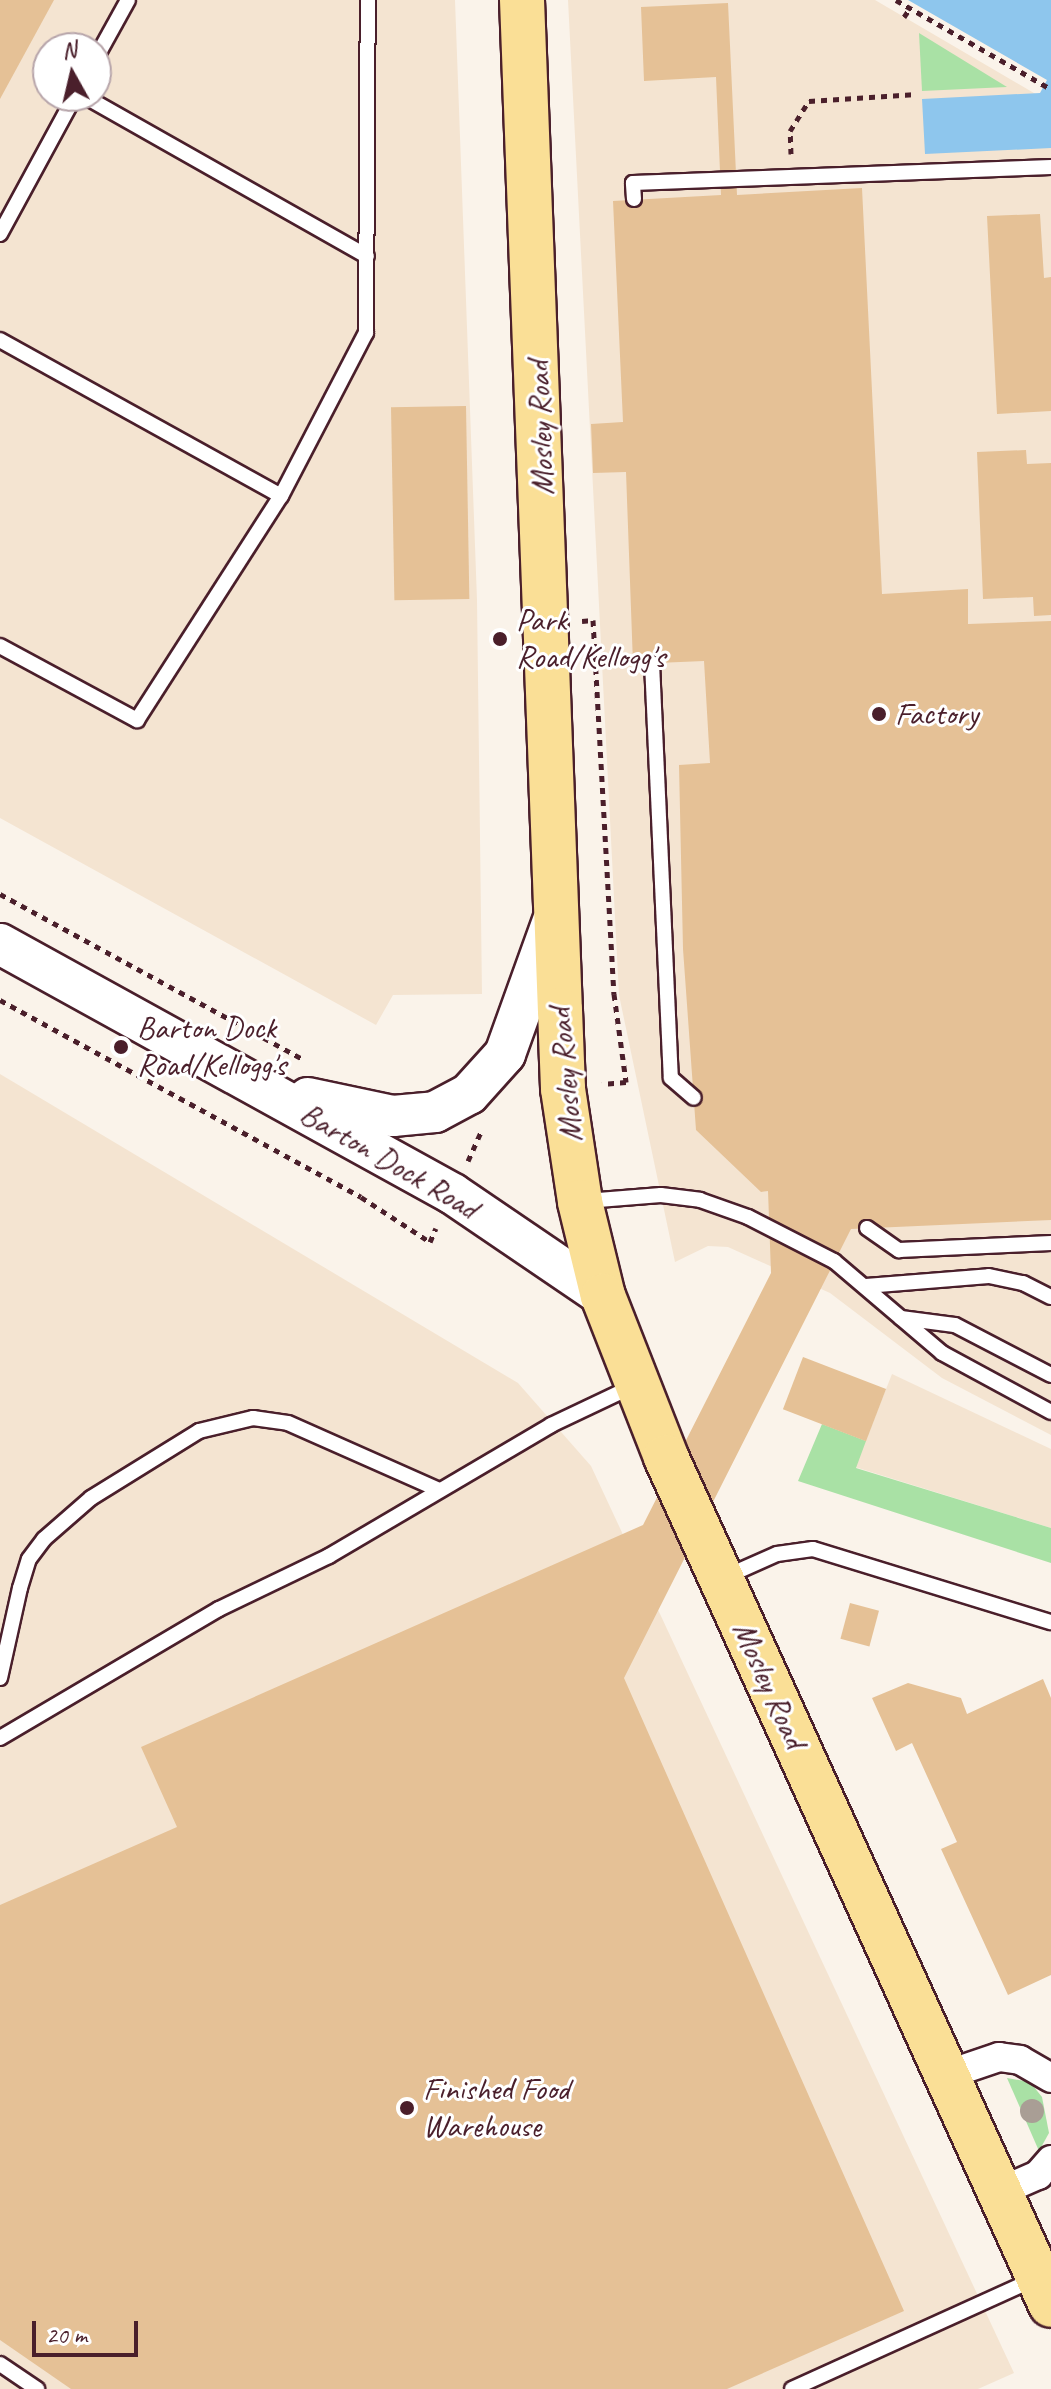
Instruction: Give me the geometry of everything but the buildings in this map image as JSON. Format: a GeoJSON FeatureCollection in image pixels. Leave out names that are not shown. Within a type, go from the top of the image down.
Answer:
{"type":"FeatureCollection","features":[{"type":"Feature","properties":{"kind":"main road","name":"Mosley Road"},"geometry":{"type":"LineString","coordinates":[[522,0],[549,623],[563,1089],[580,1202],[603,1296],[720,1579],[1045,2291]]}},
{"type":"Feature","properties":{"kind":"main road"},"geometry":{"type":"LineString","coordinates":[[254,1084],[393,1116],[450,1105],[469,1094],[505,1054],[557,909]]}},
{"type":"Feature","properties":{"kind":"main road","name":"Barton Dock Road"},"geometry":{"type":"LineString","coordinates":[[0,944],[453,1194],[603,1296]]}},
{"type":"Feature","properties":{"kind":"street"},"geometry":{"type":"LineString","coordinates":[[946,2075],[999,2057],[1020,2060],[1051,2078]]}},
{"type":"Feature","properties":{"kind":"street"},"geometry":{"type":"LineString","coordinates":[[999,2192],[1038,2175],[1051,2160]]}},
{"type":"Feature","properties":{"kind":"lane"},"geometry":{"type":"LineString","coordinates":[[110,32],[128,0]]}},
{"type":"Feature","properties":{"kind":"lane"},"geometry":{"type":"LineString","coordinates":[[0,646],[137,720],[281,496],[366,333],[368,0]]}},
{"type":"Feature","properties":{"kind":"lane"},"geometry":{"type":"LineString","coordinates":[[0,234],[66,112]]}},
{"type":"Feature","properties":{"kind":"lane"},"geometry":{"type":"LineString","coordinates":[[112,112],[367,256]]}},
{"type":"Feature","properties":{"kind":"lane"},"geometry":{"type":"LineString","coordinates":[[634,199],[633,183],[1051,167]]}},
{"type":"Feature","properties":{"kind":"lane"},"geometry":{"type":"LineString","coordinates":[[0,340],[281,496]]}},
{"type":"Feature","properties":{"kind":"lane"},"geometry":{"type":"LineString","coordinates":[[652,663],[671,1078],[694,1098]]}},
{"type":"Feature","properties":{"kind":"lane"},"geometry":{"type":"LineString","coordinates":[[580,1202],[661,1195],[715,1204],[801,1243],[866,1286],[942,1353],[1051,1412]]}},
{"type":"Feature","properties":{"kind":"lane"},"geometry":{"type":"LineString","coordinates":[[867,1228],[899,1250],[1051,1243]]}},
{"type":"Feature","properties":{"kind":"lane"},"geometry":{"type":"LineString","coordinates":[[866,1286],[989,1276],[1007,1278],[1051,1297]]}},
{"type":"Feature","properties":{"kind":"lane"},"geometry":{"type":"LineString","coordinates":[[901,1318],[955,1325],[1051,1375]]}},
{"type":"Feature","properties":{"kind":"lane"},"geometry":{"type":"LineString","coordinates":[[0,1738],[219,1609],[329,1556],[551,1425],[637,1384]]}},
{"type":"Feature","properties":{"kind":"lane"},"geometry":{"type":"LineString","coordinates":[[0,1678],[29,1559],[44,1539],[91,1498],[199,1431],[253,1418],[288,1423],[439,1490]]}},
{"type":"Feature","properties":{"kind":"lane"},"geometry":{"type":"LineString","coordinates":[[720,1579],[777,1554],[813,1549],[1051,1622]]}},
{"type":"Feature","properties":{"kind":"lane"},"geometry":{"type":"LineString","coordinates":[[792,2389],[1045,2291]]}},
{"type":"Feature","properties":{"kind":"lane"},"geometry":{"type":"LineString","coordinates":[[0,2364],[37,2389]]}},
{"type":"Feature","properties":{"kind":"path"},"geometry":{"type":"LineString","coordinates":[[896,0],[1051,89]]}},
{"type":"Feature","properties":{"kind":"path"},"geometry":{"type":"LineString","coordinates":[[904,17],[910,8]]}},
{"type":"Feature","properties":{"kind":"path"},"geometry":{"type":"LineString","coordinates":[[791,159],[790,131],[809,101],[917,94]]}},
{"type":"Feature","properties":{"kind":"path"},"geometry":{"type":"LineString","coordinates":[[549,623],[593,620],[614,994],[626,1082]]}},
{"type":"Feature","properties":{"kind":"path"},"geometry":{"type":"LineString","coordinates":[[0,894],[309,1063]]}},
{"type":"Feature","properties":{"kind":"path"},"geometry":{"type":"LineString","coordinates":[[0,1000],[361,1197],[430,1242]]}},
{"type":"Feature","properties":{"kind":"shaded area"},"geometry":{"type":"Polygon","coordinates":[[[0,0],[455,0],[477,600],[482,994],[393,995],[376,1025],[0,818],[0,0]]]}},
{"type":"Feature","properties":{"kind":"shaded area"},"geometry":{"type":"Polygon","coordinates":[[[568,0],[875,0],[1051,103],[1051,1435],[942,1378],[830,1293],[728,1247],[708,1246],[675,1262],[619,995],[568,0]]]}},
{"type":"Feature","properties":{"kind":"shaded area","name":"Finished Food Warehouse"},"geometry":{"type":"Polygon","coordinates":[[[0,1074],[518,1383],[591,1466],[1014,2373],[978,2389],[0,2389],[0,1074]]]}},
{"type":"Feature","properties":{"kind":"shaded area"},"geometry":{"type":"Polygon","coordinates":[[[892,1374],[1051,1449],[1051,1528],[855,1467],[892,1374]]]}},
{"type":"Feature","properties":{"kind":"green space"},"geometry":{"type":"Polygon","coordinates":[[[919,33],[1007,87],[922,91],[919,33]]]}},
{"type":"Feature","properties":{"kind":"green space"},"geometry":{"type":"Polygon","coordinates":[[[822,1424],[866,1441],[856,1468],[1051,1528],[1051,1563],[798,1481],[822,1424]]]}},
{"type":"Feature","properties":{"kind":"green space"},"geometry":{"type":"Polygon","coordinates":[[[1007,2078],[1030,2082],[1042,2097],[1049,2133],[1039,2151],[1007,2078]]]}},
{"type":"Feature","properties":{"kind":"water"},"geometry":{"type":"Polygon","coordinates":[[[908,0],[1051,0],[1051,148],[925,154],[922,99],[1040,93],[1047,80],[908,0]]]}},
{"type":"Feature","properties":{"kind":"place","name":"Park Road/Kellogg's"},"geometry":{"type":"Point","coordinates":[500,639]}},
{"type":"Feature","properties":{"kind":"place","name":"Factory"},"geometry":{"type":"Point","coordinates":[879,714]}},
{"type":"Feature","properties":{"kind":"place","name":"Barton Dock Road/Kellogg's"},"geometry":{"type":"Point","coordinates":[121,1047]}},
{"type":"Feature","properties":{"kind":"place","name":"Finished Food Warehouse"},"geometry":{"type":"Point","coordinates":[407,2108]}}]}
